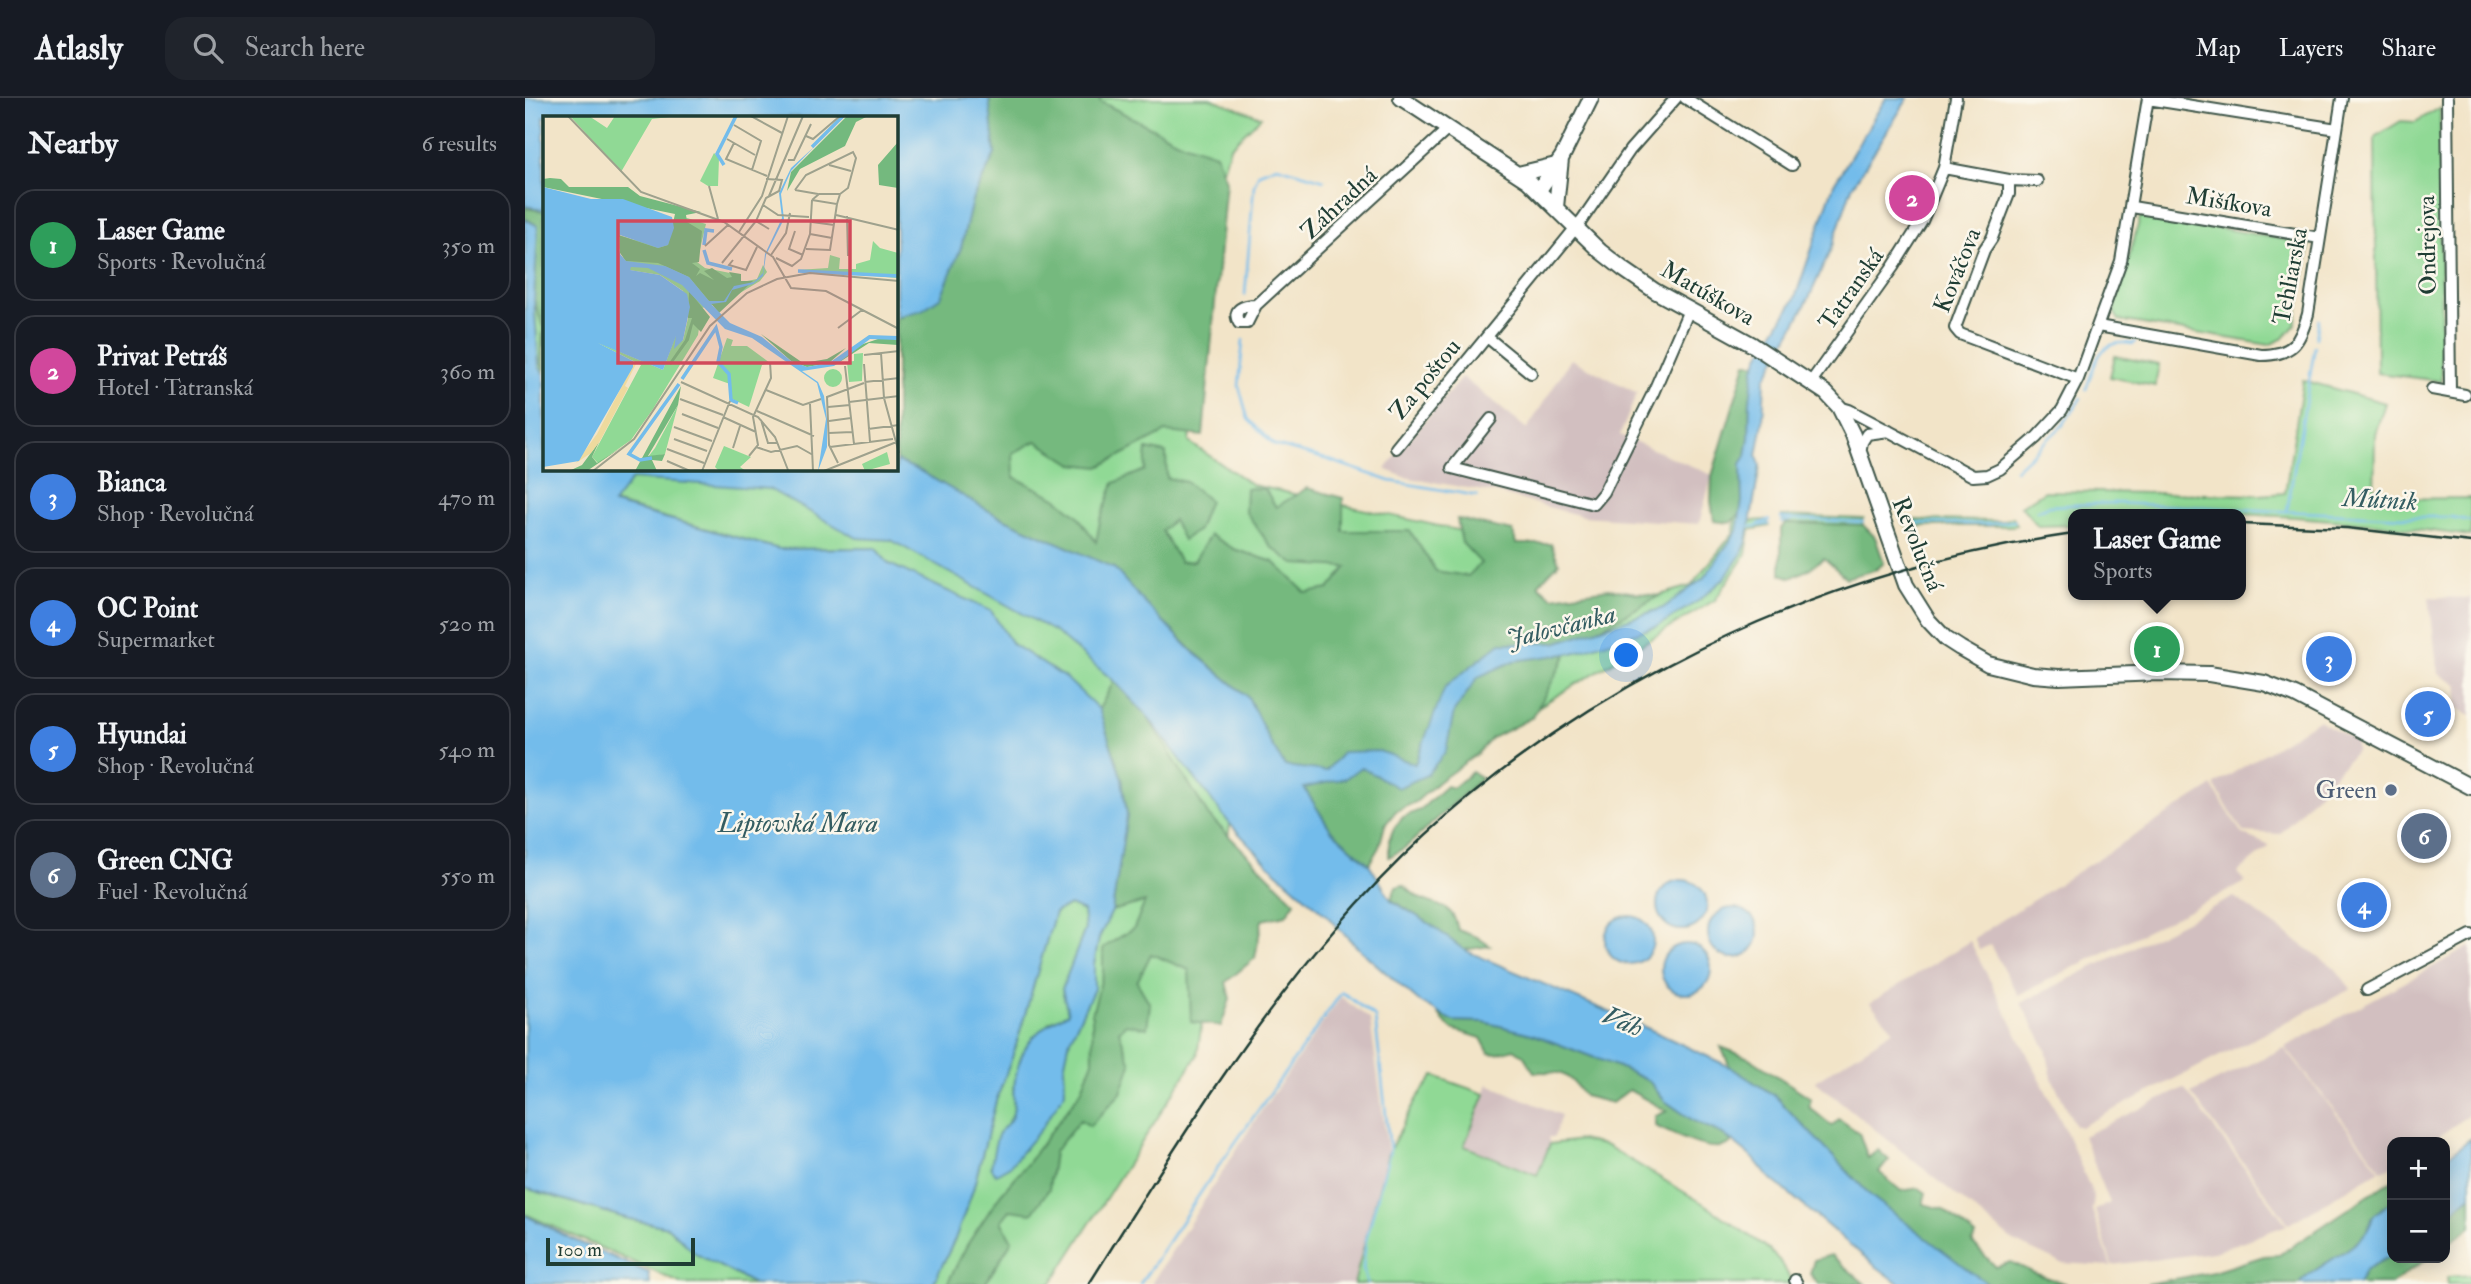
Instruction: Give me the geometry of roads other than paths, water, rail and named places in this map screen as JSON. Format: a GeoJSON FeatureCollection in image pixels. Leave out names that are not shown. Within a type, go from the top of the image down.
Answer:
{"type":"FeatureCollection","features":[{"type":"Feature","properties":{"kind":"main road","name":"Matúškova"},"geometry":{"type":"LineString","coordinates":[[1401,98],[1539,190],[1575,228],[1623,270],[1780,362],[1811,382],[1839,407]]}},
{"type":"Feature","properties":{"kind":"main road"},"geometry":{"type":"LineString","coordinates":[[1539,190],[1559,161],[1591,98]]}},
{"type":"Feature","properties":{"kind":"main road"},"geometry":{"type":"LineString","coordinates":[[1518,174],[1559,161]]}},
{"type":"Feature","properties":{"kind":"main road"},"geometry":{"type":"LineString","coordinates":[[1556,207],[1559,161]]}},
{"type":"Feature","properties":{"kind":"main road","name":"Revolučná"},"geometry":{"type":"LineString","coordinates":[[1839,407],[1860,453],[1906,585],[1915,603],[1946,639],[1974,656],[1988,664],[2033,675],[2059,677],[2185,673],[2264,683],[2295,695],[2471,787]]}},
{"type":"Feature","properties":{"kind":"street","name":"Za poštou"},"geometry":{"type":"LineString","coordinates":[[1396,448],[1575,228],[1630,150],[1676,98]]}},
{"type":"Feature","properties":{"kind":"street"},"geometry":{"type":"LineString","coordinates":[[1685,98],[1792,165]]}},
{"type":"Feature","properties":{"kind":"street","name":"Tatranská"},"geometry":{"type":"LineString","coordinates":[[1811,382],[1912,238],[1944,168],[1956,98]]}},
{"type":"Feature","properties":{"kind":"street","name":"Tehliarska"},"geometry":{"type":"LineString","coordinates":[[2098,326],[2260,355],[2283,352],[2301,337],[2308,314],[2342,98]]}},
{"type":"Feature","properties":{"kind":"street","name":"Ondrejova"},"geometry":{"type":"LineString","coordinates":[[2447,98],[2450,392]]}},
{"type":"Feature","properties":{"kind":"street"},"geometry":{"type":"LineString","coordinates":[[2078,379],[2121,261],[2148,99],[2337,129]]}},
{"type":"Feature","properties":{"kind":"street","name":"Záhradná"},"geometry":{"type":"LineString","coordinates":[[1256,305],[1447,130]]}},
{"type":"Feature","properties":{"kind":"street"},"geometry":{"type":"LineString","coordinates":[[1944,168],[2009,180],[2037,181]]}},
{"type":"Feature","properties":{"kind":"street","name":"Kováčova"},"geometry":{"type":"LineString","coordinates":[[2009,180],[2009,194],[1993,238],[1984,250],[1955,328],[1960,334],[2078,379]]}},
{"type":"Feature","properties":{"kind":"street","name":"Mišíkova"},"geometry":{"type":"LineString","coordinates":[[2131,207],[2320,238]]}},
{"type":"Feature","properties":{"kind":"street"},"geometry":{"type":"LineString","coordinates":[[1491,419],[1452,468],[1594,504],[1604,492],[1653,393],[1689,310]]}},
{"type":"Feature","properties":{"kind":"street","name":"Za poštou"},"geometry":{"type":"LineString","coordinates":[[1487,337],[1531,373]]}},
{"type":"Feature","properties":{"kind":"street","name":"Matúškova"},"geometry":{"type":"LineString","coordinates":[[1839,407],[1889,430],[1968,474],[1980,476],[2004,466],[2050,424],[2062,410],[2078,379]]}},
{"type":"Feature","properties":{"kind":"street"},"geometry":{"type":"LineString","coordinates":[[2432,389],[2465,395]]}},
{"type":"Feature","properties":{"kind":"street"},"geometry":{"type":"LineString","coordinates":[[1860,453],[1867,434],[1889,430]]}},
{"type":"Feature","properties":{"kind":"street"},"geometry":{"type":"LineString","coordinates":[[2367,990],[2471,935]]}},
{"type":"Feature","properties":{"kind":"water"},"geometry":{"type":"Polygon","coordinates":[[[525,98],[989,98],[995,154],[972,200],[961,248],[941,297],[922,310],[898,316],[898,116],[543,116],[543,210],[525,206],[525,98]]]}},
{"type":"Feature","properties":{"kind":"water","name":"Liptovská Mara"},"geometry":{"type":"Polygon","coordinates":[[[1886,98],[1908,98],[1852,187],[1831,249],[1809,298],[1765,379],[1763,422],[1757,456],[1760,465],[1747,541],[1724,579],[1698,601],[1658,626],[1573,653],[1514,661],[1478,677],[1454,712],[1446,751],[1427,775],[1398,788],[1361,767],[1346,778],[1304,788],[1331,830],[1369,864],[1391,900],[1430,924],[1464,950],[1649,1029],[1730,1067],[1775,1096],[1871,1196],[1989,1284],[1900,1284],[1766,1174],[1754,1159],[1723,1134],[1694,1121],[1665,1101],[1649,1081],[1532,1034],[1484,1022],[1453,1021],[1418,1001],[1270,866],[1230,824],[1147,716],[1114,681],[1055,632],[891,540],[857,538],[769,489],[632,479],[613,504],[779,549],[875,548],[889,564],[991,611],[1012,644],[1067,679],[1099,709],[1122,779],[1127,815],[1112,911],[1099,938],[1094,964],[1094,989],[1070,1039],[1064,1067],[1065,1092],[1041,1129],[1010,1166],[996,1174],[991,1167],[995,1147],[998,1135],[1013,1113],[1013,1090],[1024,1050],[1045,1026],[1068,1013],[1062,989],[1085,929],[1083,911],[1070,905],[1055,912],[1014,1052],[996,1101],[973,1190],[955,1239],[933,1284],[754,1284],[696,1254],[668,1227],[629,1219],[525,1188],[525,219],[538,226],[534,301],[539,367],[543,373],[543,471],[898,471],[898,462],[918,470],[998,516],[1114,568],[1192,651],[1248,697],[1285,766],[1326,771],[1343,752],[1379,751],[1415,764],[1445,687],[1500,643],[1555,643],[1663,608],[1704,578],[1737,531],[1742,502],[1741,464],[1746,456],[1749,438],[1754,368],[1795,298],[1834,184],[1886,98]]]}},
{"type":"Feature","properties":{"kind":"water"},"geometry":{"type":"Polygon","coordinates":[[[1682,880],[1700,887],[1707,905],[1700,923],[1682,930],[1664,923],[1657,905],[1664,887],[1682,880]]]}},
{"type":"Feature","properties":{"kind":"water"},"geometry":{"type":"Polygon","coordinates":[[[1733,908],[1750,916],[1758,933],[1750,950],[1733,958],[1716,950],[1708,933],[1716,916],[1733,908]]]}},
{"type":"Feature","properties":{"kind":"water"},"geometry":{"type":"Polygon","coordinates":[[[1629,916],[1646,923],[1653,940],[1646,957],[1629,964],[1612,957],[1605,940],[1612,923],[1629,916]]]}},
{"type":"Feature","properties":{"kind":"water"},"geometry":{"type":"Polygon","coordinates":[[[1686,944],[1704,951],[1711,969],[1704,987],[1686,994],[1668,987],[1661,969],[1668,951],[1686,944]]]}},
{"type":"Feature","properties":{"kind":"water"},"geometry":{"type":"Polygon","coordinates":[[[2471,1138],[2471,1195],[2450,1214],[2450,1200],[2450,1155],[2471,1138]]]}},
{"type":"Feature","properties":{"kind":"water"},"geometry":{"type":"Polygon","coordinates":[[[2387,1205],[2387,1258],[2365,1270],[2358,1284],[2299,1284],[2362,1237],[2373,1216],[2387,1205]]]}},
{"type":"Feature","properties":{"kind":"water"},"geometry":{"type":"Polygon","coordinates":[[[525,1215],[649,1273],[650,1284],[525,1284],[525,1215]]]}},
{"type":"Feature","properties":{"kind":"waterway"},"geometry":{"type":"LineString","coordinates":[[1245,295],[1254,185],[1259,173],[1277,166],[1324,180]]}},
{"type":"Feature","properties":{"kind":"waterway","name":"Mútnik"},"geometry":{"type":"LineString","coordinates":[[2316,338],[2319,320]]}},
{"type":"Feature","properties":{"kind":"waterway"},"geometry":{"type":"LineString","coordinates":[[1243,340],[1239,386],[1248,419],[1274,445],[1390,481],[1478,496]]}},
{"type":"Feature","properties":{"kind":"waterway"},"geometry":{"type":"LineString","coordinates":[[2086,389],[2096,361],[2105,348],[2112,344],[2135,342]]}},
{"type":"Feature","properties":{"kind":"waterway","name":"Mútnik"},"geometry":{"type":"LineString","coordinates":[[2287,511],[2315,346]]}},
{"type":"Feature","properties":{"kind":"waterway"},"geometry":{"type":"LineString","coordinates":[[2015,470],[2063,425],[2081,398]]}},
{"type":"Feature","properties":{"kind":"waterway","name":"Mútnik"},"geometry":{"type":"LineString","coordinates":[[2037,511],[2049,506],[2114,503],[2239,509]]}},
{"type":"Feature","properties":{"kind":"waterway","name":"Mútnik"},"geometry":{"type":"LineString","coordinates":[[2246,509],[2451,517],[2471,521]]}},
{"type":"Feature","properties":{"kind":"waterway","name":"Mútnik"},"geometry":{"type":"LineString","coordinates":[[1781,518],[1792,519]]}},
{"type":"Feature","properties":{"kind":"waterway","name":"Mútnik"},"geometry":{"type":"LineString","coordinates":[[1782,522],[1795,519],[1863,522]]}},
{"type":"Feature","properties":{"kind":"waterway","name":"Mútnik"},"geometry":{"type":"LineString","coordinates":[[1759,524],[1769,520]]}},
{"type":"Feature","properties":{"kind":"waterway","name":"Mútnik"},"geometry":{"type":"LineString","coordinates":[[1903,523],[1989,524],[2015,521]]}},
{"type":"Feature","properties":{"kind":"waterway","name":"Mútnik"},"geometry":{"type":"LineString","coordinates":[[1748,527],[1769,524]]}},
{"type":"Feature","properties":{"kind":"waterway"},"geometry":{"type":"LineString","coordinates":[[1140,1284],[1213,1174],[1342,992],[1375,1017],[1390,1150],[1366,1240],[1363,1268],[1367,1284]]}},
{"type":"Feature","properties":{"kind":"railway"},"geometry":{"type":"LineString","coordinates":[[2246,524],[2347,528],[2471,542]]}},
{"type":"Feature","properties":{"kind":"railway"},"geometry":{"type":"LineString","coordinates":[[1089,1284],[1236,1057],[1301,970],[1409,850],[1490,781],[1576,719],[1669,665],[1765,619],[1865,582],[1968,554],[2068,535]]}},
{"type":"Feature","properties":{"kind":"place","name":"Privat Petráš"},"geometry":{"type":"Point","coordinates":[1912,198]}},
{"type":"Feature","properties":{"kind":"place","name":"Laser Game"},"geometry":{"type":"Point","coordinates":[2157,649]}},
{"type":"Feature","properties":{"kind":"place","name":"Bianca"},"geometry":{"type":"Point","coordinates":[2329,659]}},
{"type":"Feature","properties":{"kind":"place","name":"Hyundai"},"geometry":{"type":"Point","coordinates":[2428,714]}},
{"type":"Feature","properties":{"kind":"place","name":"Green"},"geometry":{"type":"Point","coordinates":[2391,790]}},
{"type":"Feature","properties":{"kind":"place","name":"Green CNG"},"geometry":{"type":"Point","coordinates":[2424,836]}},
{"type":"Feature","properties":{"kind":"place","name":"OC Point"},"geometry":{"type":"Point","coordinates":[2364,905]}},
{"type":"Feature","properties":{"kind":"water label","name":"Jalovčanka"},"geometry":{"type":"Point","coordinates":[1561,626]}},
{"type":"Feature","properties":{"kind":"water label","name":"Váh"},"geometry":{"type":"Point","coordinates":[1623,1021]}}]}
